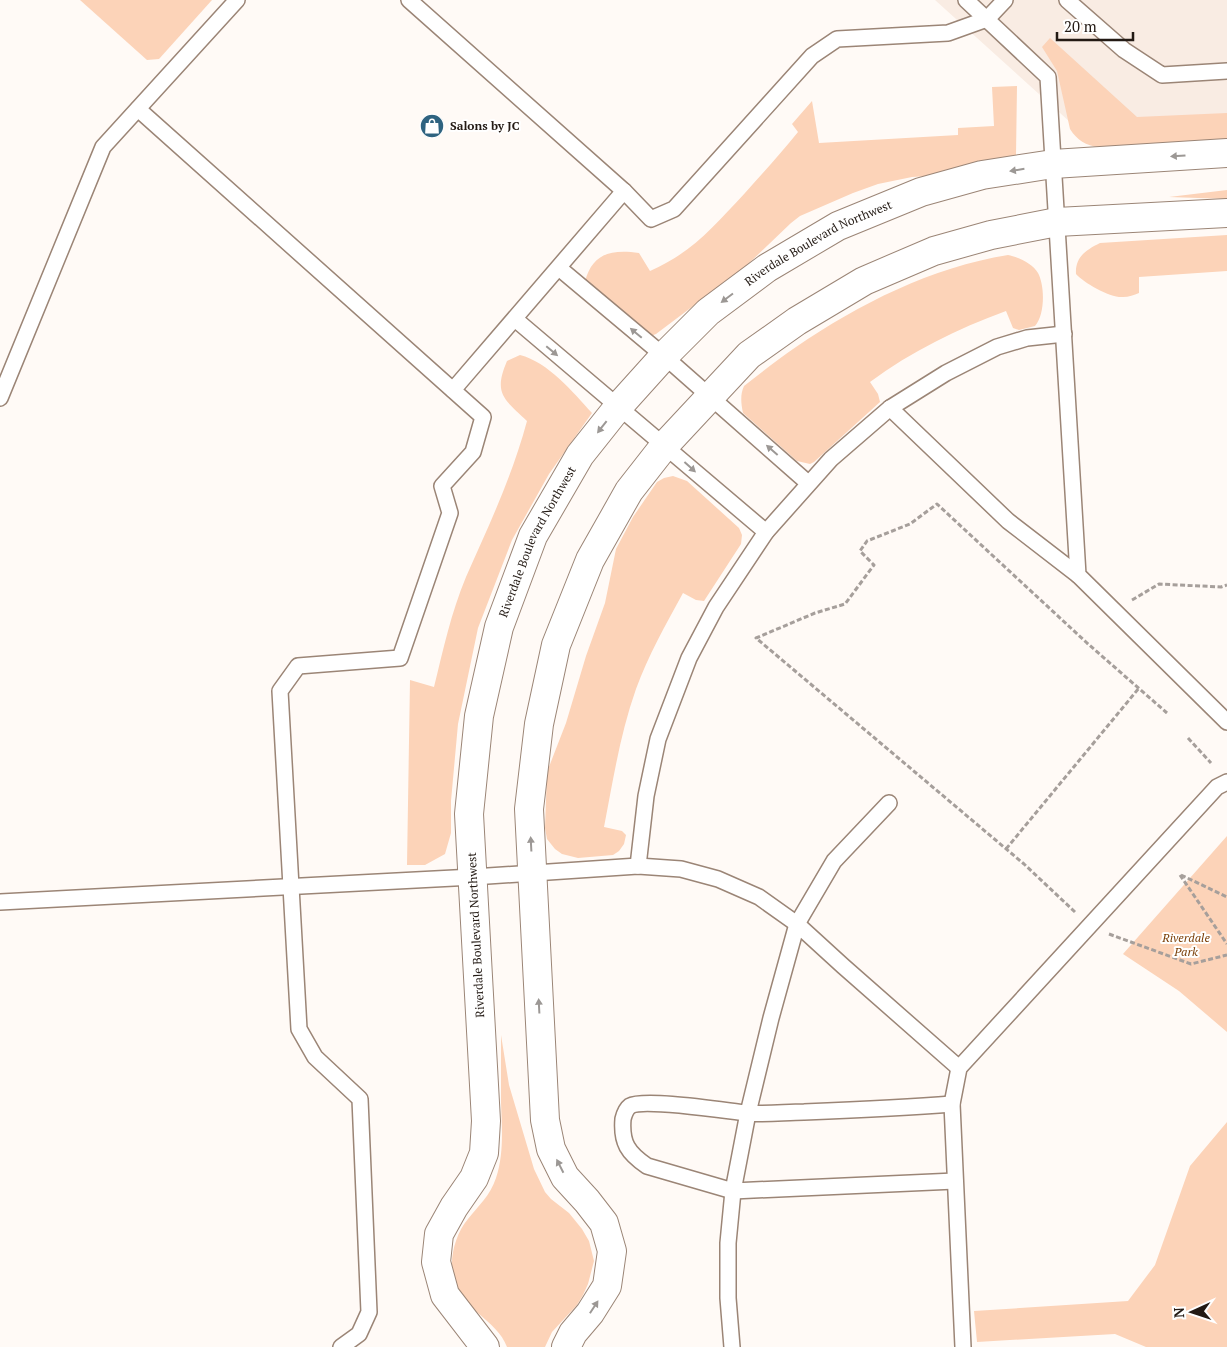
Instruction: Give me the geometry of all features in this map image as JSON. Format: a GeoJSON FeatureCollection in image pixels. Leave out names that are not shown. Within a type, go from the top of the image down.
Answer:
{"type":"FeatureCollection","features":[{"type":"Feature","properties":{"kind":"street","name":"Riverdale Boulevard Northwest"},"geometry":{"type":"LineString","coordinates":[[485,1347],[445,1295],[436,1262],[439,1234],[454,1206],[474,1178],[484,1153],[486,1121],[470,814],[479,716],[499,627],[533,536],[580,455],[619,406],[664,356],[708,312],[768,268],[838,226],[921,192],[982,176],[1053,164],[1227,153]]}},
{"type":"Feature","properties":{"kind":"street"},"geometry":{"type":"LineString","coordinates":[[566,1347],[573,1333],[590,1313],[607,1286],[612,1250],[604,1223],[588,1201],[565,1177],[551,1149],[545,1120],[529,809],[539,724],[556,644],[590,560],[629,491],[665,445],[749,355],[797,321],[864,281],[934,251],[991,235],[1057,222],[1227,213]]}},
{"type":"Feature","properties":{"kind":"lane"},"geometry":{"type":"LineString","coordinates":[[0,398],[103,147],[237,0]]}},
{"type":"Feature","properties":{"kind":"lane"},"geometry":{"type":"LineString","coordinates":[[409,0],[624,191],[651,219],[674,209],[812,56],[837,39],[948,33],[987,19],[1005,0]]}},
{"type":"Feature","properties":{"kind":"lane"},"geometry":{"type":"LineString","coordinates":[[966,0],[1048,77],[1078,574]]}},
{"type":"Feature","properties":{"kind":"lane"},"geometry":{"type":"LineString","coordinates":[[1067,0],[1124,50],[1162,75],[1227,71]]}},
{"type":"Feature","properties":{"kind":"lane"},"geometry":{"type":"LineString","coordinates":[[138,109],[483,416],[473,452],[442,486],[450,512],[400,658],[298,666],[280,690],[299,1029],[315,1057],[360,1099],[369,1312],[359,1334],[341,1347]]}},
{"type":"Feature","properties":{"kind":"lane"},"geometry":{"type":"LineString","coordinates":[[453,390],[624,191]]}},
{"type":"Feature","properties":{"kind":"lane"},"geometry":{"type":"LineString","coordinates":[[559,268],[664,356],[808,483]]}},
{"type":"Feature","properties":{"kind":"lane"},"geometry":{"type":"LineString","coordinates":[[515,319],[766,532]]}},
{"type":"Feature","properties":{"kind":"lane"},"geometry":{"type":"LineString","coordinates":[[638,866],[646,796],[658,739],[688,658],[716,607],[766,532],[831,459],[890,408],[946,373],[997,347],[1027,338],[1064,334]]}},
{"type":"Feature","properties":{"kind":"lane"},"geometry":{"type":"LineString","coordinates":[[890,408],[1008,521],[1078,574],[1227,722]]}},
{"type":"Feature","properties":{"kind":"lane"},"geometry":{"type":"LineString","coordinates":[[963,1347],[952,1104],[959,1068],[1217,787],[1227,782]]}},
{"type":"Feature","properties":{"kind":"lane"},"geometry":{"type":"LineString","coordinates":[[732,1347],[728,1298],[728,1243],[733,1191],[748,1113],[771,1018],[797,924],[834,861],[889,803]]}},
{"type":"Feature","properties":{"kind":"lane"},"geometry":{"type":"LineString","coordinates":[[0,902],[473,877],[638,866],[681,869],[718,879],[759,897],[797,924],[959,1068]]}},
{"type":"Feature","properties":{"kind":"lane"},"geometry":{"type":"LineString","coordinates":[[952,1104],[858,1110],[748,1113],[717,1108],[643,1103],[630,1106],[624,1114],[622,1129],[624,1144],[635,1158],[647,1166],[665,1173],[733,1191],[956,1181]]}},
{"type":"Feature","properties":{"kind":"path"},"geometry":{"type":"LineString","coordinates":[[1167,712],[1087,643],[937,504],[910,524],[867,542],[860,551],[874,565],[845,604],[815,613],[756,638],[1006,849],[1090,926],[1191,964],[1227,955]]}},
{"type":"Feature","properties":{"kind":"path"},"geometry":{"type":"LineString","coordinates":[[1114,611],[1160,584],[1227,586]]}},
{"type":"Feature","properties":{"kind":"path"},"geometry":{"type":"LineString","coordinates":[[1006,849],[1139,688]]}},
{"type":"Feature","properties":{"kind":"path"},"geometry":{"type":"LineString","coordinates":[[1188,738],[1211,763]]}},
{"type":"Feature","properties":{"kind":"path"},"geometry":{"type":"LineString","coordinates":[[1227,897],[1180,875],[1227,944]]}},
{"type":"Feature","properties":{"kind":"shaded area"},"geometry":{"type":"Polygon","coordinates":[[[935,0],[1227,0],[1227,123],[1081,132],[935,0]]]}},
{"type":"Feature","properties":{"kind":"green space"},"geometry":{"type":"Polygon","coordinates":[[[80,0],[212,0],[159,59],[147,60],[80,0]]]}},
{"type":"Feature","properties":{"kind":"green space"},"geometry":{"type":"Polygon","coordinates":[[[1050,38],[1137,117],[1227,113],[1227,141],[1099,147],[1082,142],[1070,129],[1057,71],[1042,47],[1050,38]]]}},
{"type":"Feature","properties":{"kind":"green space"},"geometry":{"type":"Polygon","coordinates":[[[1017,86],[1016,155],[1003,161],[878,184],[800,216],[745,267],[656,334],[643,339],[585,282],[588,272],[598,259],[604,255],[620,252],[639,253],[650,271],[665,264],[691,247],[723,217],[792,140],[798,132],[792,124],[812,101],[819,143],[958,135],[958,128],[994,126],[992,87],[1017,86]]]}},
{"type":"Feature","properties":{"kind":"green space"},"geometry":{"type":"Polygon","coordinates":[[[1227,190],[1227,199],[1169,197],[1227,190]]]}},
{"type":"Feature","properties":{"kind":"green space"},"geometry":{"type":"Polygon","coordinates":[[[1227,235],[1227,271],[1139,277],[1139,293],[1131,296],[1118,297],[1105,293],[1076,274],[1077,263],[1082,255],[1100,243],[1227,235]]]}},
{"type":"Feature","properties":{"kind":"green space"},"geometry":{"type":"Polygon","coordinates":[[[1008,255],[1021,259],[1038,273],[1042,285],[1043,300],[1041,315],[1035,326],[1019,330],[1013,328],[1006,311],[953,333],[902,360],[870,382],[878,394],[880,402],[814,462],[810,464],[797,461],[743,413],[741,399],[744,386],[789,352],[845,316],[897,289],[924,278],[952,268],[1008,255]]]}},
{"type":"Feature","properties":{"kind":"green space"},"geometry":{"type":"Polygon","coordinates":[[[520,355],[550,371],[592,413],[549,474],[512,540],[478,628],[458,724],[451,801],[451,833],[445,854],[425,865],[407,865],[410,680],[434,687],[456,604],[499,501],[521,442],[527,421],[507,401],[501,389],[501,381],[507,361],[520,355]]]}},
{"type":"Feature","properties":{"kind":"green space"},"geometry":{"type":"Polygon","coordinates":[[[673,476],[687,481],[739,528],[742,535],[741,544],[704,601],[696,600],[683,593],[646,664],[636,689],[621,740],[604,827],[622,831],[626,835],[624,844],[613,855],[578,858],[562,854],[547,839],[545,828],[547,772],[566,723],[586,656],[605,603],[616,549],[633,517],[657,482],[673,476]]]}},
{"type":"Feature","properties":{"kind":"green space","name":"Riverdale Park"},"geometry":{"type":"Polygon","coordinates":[[[1227,836],[1227,1032],[1179,991],[1123,954],[1227,836]]]}},
{"type":"Feature","properties":{"kind":"green space"},"geometry":{"type":"Polygon","coordinates":[[[501,1035],[509,1085],[534,1169],[545,1192],[569,1213],[582,1229],[589,1241],[594,1261],[583,1295],[577,1305],[552,1332],[545,1347],[507,1347],[495,1329],[463,1298],[457,1288],[452,1269],[454,1246],[460,1231],[491,1190],[499,1169],[502,1141],[501,1035]]]}},
{"type":"Feature","properties":{"kind":"green space"},"geometry":{"type":"Polygon","coordinates":[[[1227,1122],[1227,1347],[1146,1347],[1115,1334],[977,1342],[974,1311],[1128,1301],[1155,1265],[1190,1166],[1227,1122]]]}},
{"type":"Feature","properties":{"kind":"place","name":"Salons by JC"},"geometry":{"type":"Point","coordinates":[432,126]}}]}
